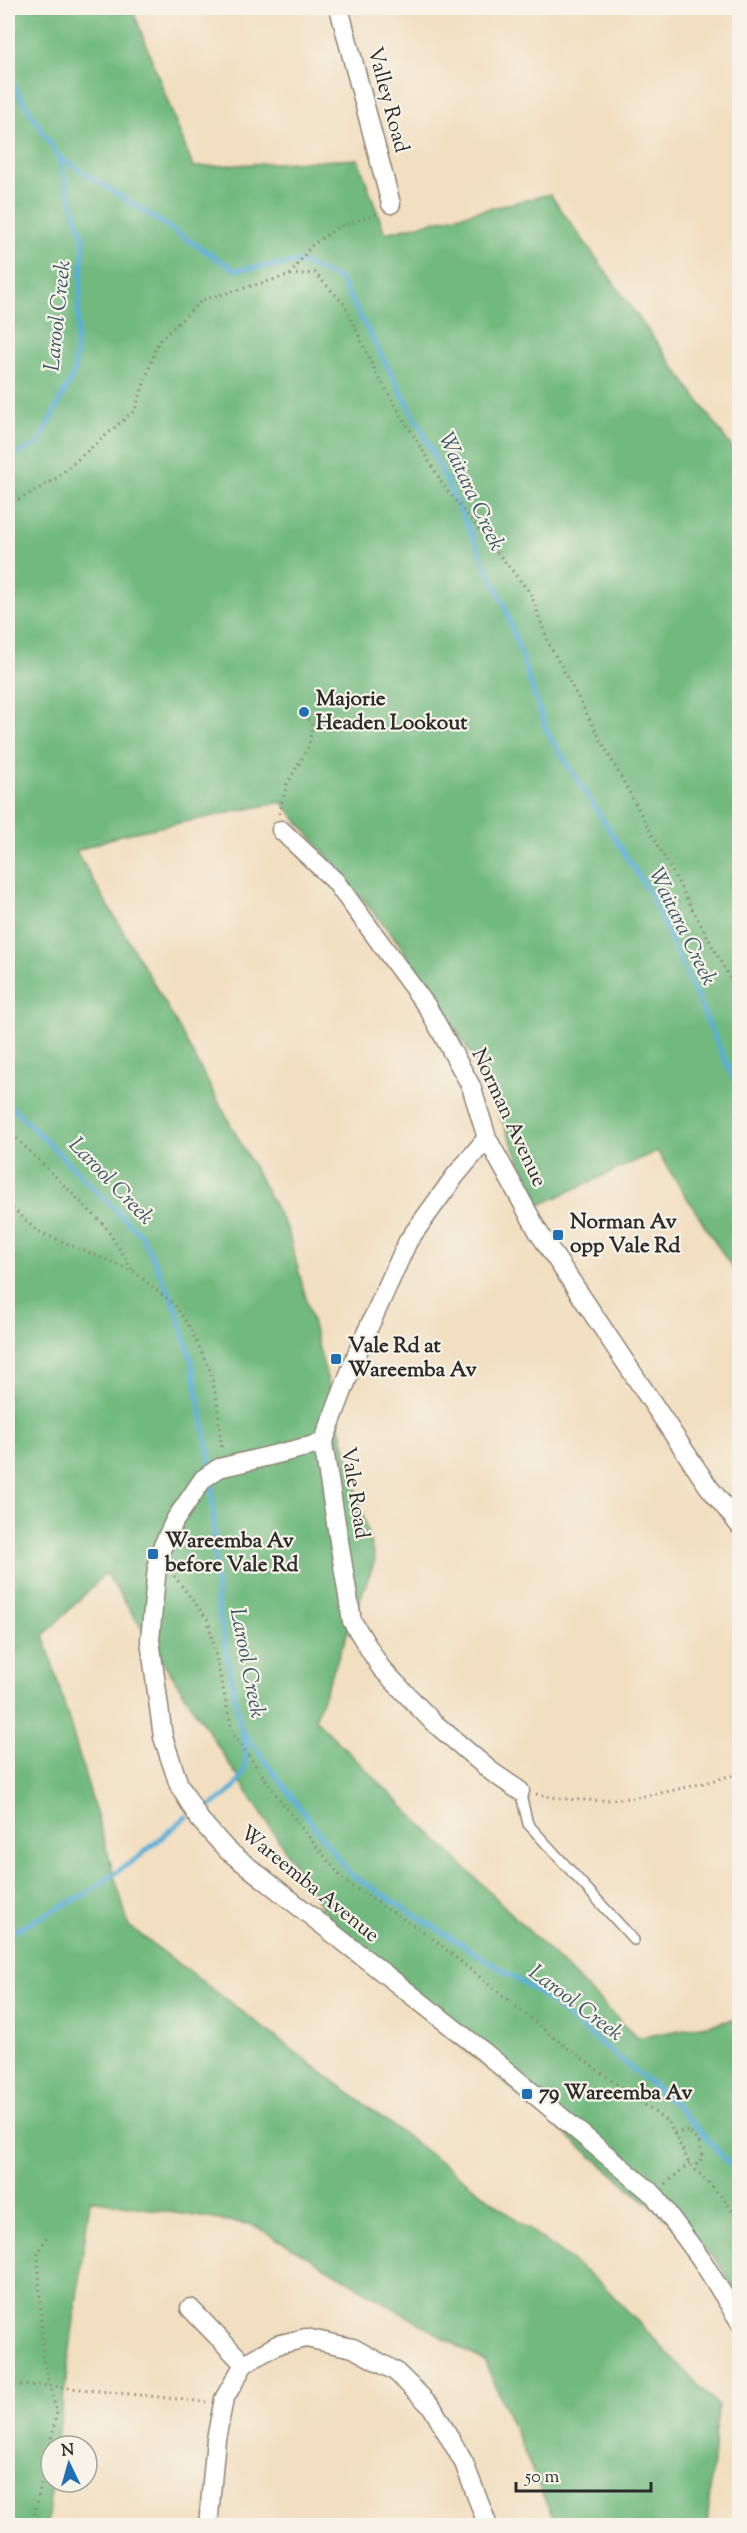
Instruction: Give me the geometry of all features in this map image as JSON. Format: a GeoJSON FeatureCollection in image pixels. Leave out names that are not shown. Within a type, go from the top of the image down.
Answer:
{"type":"FeatureCollection","features":[{"type":"Feature","properties":{"kind":"street","name":"Valley Road"},"geometry":{"type":"LineString","coordinates":[[339,8],[392,204]]}},
{"type":"Feature","properties":{"kind":"street","name":"Norman Avenue"},"geometry":{"type":"LineString","coordinates":[[281,830],[335,881],[428,1008],[471,1086],[488,1138],[539,1233],[708,1486],[740,1526]]}},
{"type":"Feature","properties":{"kind":"street","name":"Vale Road"},"geometry":{"type":"LineString","coordinates":[[488,1138],[455,1176],[408,1241],[358,1351],[322,1443],[336,1515],[343,1576],[352,1621],[381,1668],[433,1722],[492,1772],[520,1791]]}},
{"type":"Feature","properties":{"kind":"street","name":"Wareemba Avenue"},"geometry":{"type":"LineString","coordinates":[[322,1443],[222,1468],[198,1484],[175,1520],[158,1556],[150,1640],[163,1737],[179,1785],[200,1820],[226,1850],[484,2052],[654,2195],[701,2259],[740,2322]]}},
{"type":"Feature","properties":{"kind":"street"},"geometry":{"type":"LineString","coordinates":[[190,2308],[244,2364]]}},
{"type":"Feature","properties":{"kind":"street"},"geometry":{"type":"LineString","coordinates":[[208,2526],[216,2439],[224,2399],[244,2364],[277,2345],[306,2338],[353,2348],[395,2371],[432,2407],[464,2463],[488,2526]]}},
{"type":"Feature","properties":{"kind":"lane"},"geometry":{"type":"LineString","coordinates":[[520,1791],[528,1824],[634,1940]]}},
{"type":"Feature","properties":{"kind":"path"},"geometry":{"type":"LineString","coordinates":[[290,275],[311,246],[337,228],[374,215],[392,204]]}},
{"type":"Feature","properties":{"kind":"path"},"geometry":{"type":"LineString","coordinates":[[8,506],[55,480],[135,410],[158,342],[202,300],[290,275],[315,273],[345,305],[375,370],[445,488],[531,594],[549,644],[740,997]]}},
{"type":"Feature","properties":{"kind":"path"},"geometry":{"type":"LineString","coordinates":[[281,830],[278,811],[287,783],[309,746],[312,726],[304,712]]}},
{"type":"Feature","properties":{"kind":"path"},"geometry":{"type":"LineString","coordinates":[[8,1130],[105,1226],[133,1270],[175,1305],[188,1324],[210,1370],[217,1401],[222,1468]]}},
{"type":"Feature","properties":{"kind":"path"},"geometry":{"type":"LineString","coordinates":[[8,1204],[37,1232],[133,1270]]}},
{"type":"Feature","properties":{"kind":"path"},"geometry":{"type":"LineString","coordinates":[[158,1556],[208,1620],[233,1734],[286,1808],[344,1881],[427,1934],[553,2037],[669,2123],[689,2163],[724,2200],[740,2223]]}},
{"type":"Feature","properties":{"kind":"path"},"geometry":{"type":"LineString","coordinates":[[520,1791],[559,1800],[633,1799],[664,1794],[740,1773]]}},
{"type":"Feature","properties":{"kind":"path"},"geometry":{"type":"LineString","coordinates":[[674,2133],[689,2131],[699,2143],[703,2157],[694,2168]]}},
{"type":"Feature","properties":{"kind":"path"},"geometry":{"type":"LineString","coordinates":[[654,2195],[689,2163]]}},
{"type":"Feature","properties":{"kind":"path"},"geometry":{"type":"LineString","coordinates":[[32,2526],[57,2412],[43,2359],[38,2254],[48,2234]]}},
{"type":"Feature","properties":{"kind":"path"},"geometry":{"type":"LineString","coordinates":[[8,2385],[50,2386],[199,2402],[224,2399]]}},
{"type":"Feature","properties":{"kind":"green space"},"geometry":{"type":"Polygon","coordinates":[[[8,8],[132,8],[193,167],[358,159],[385,233],[550,194],[736,453],[739,461],[739,1279],[657,1151],[540,1205],[472,1055],[398,942],[282,802],[121,835],[76,851],[168,1008],[288,1231],[375,1560],[315,1719],[637,2038],[739,2019],[739,2296],[717,2261],[354,1957],[106,1573],[44,1635],[129,1926],[603,2285],[718,2406],[707,2525],[556,2525],[485,2362],[254,2225],[90,2200],[59,2434],[39,2434],[39,2494],[51,2494],[47,2525],[8,2526],[8,8]]]}},
{"type":"Feature","properties":{"kind":"waterway","name":"Waitara Creek"},"geometry":{"type":"LineString","coordinates":[[8,76],[58,156],[235,270],[299,262],[340,279],[421,428],[502,599],[547,732],[649,892],[740,1093]]}},
{"type":"Feature","properties":{"kind":"waterway","name":"Larool Creek"},"geometry":{"type":"LineString","coordinates":[[8,458],[38,444],[74,373],[84,241],[58,156]]}},
{"type":"Feature","properties":{"kind":"waterway","name":"Larool Creek"},"geometry":{"type":"LineString","coordinates":[[8,1103],[142,1236],[175,1305],[192,1361],[211,1467]]}},
{"type":"Feature","properties":{"kind":"waterway","name":"Larool Creek"},"geometry":{"type":"LineString","coordinates":[[212,1479],[217,1601],[241,1729],[350,1874],[537,1992],[672,2101],[740,2175]]}},
{"type":"Feature","properties":{"kind":"waterway"},"geometry":{"type":"LineString","coordinates":[[203,1810],[227,1794],[241,1777],[246,1762],[242,1732]]}},
{"type":"Feature","properties":{"kind":"waterway"},"geometry":{"type":"LineString","coordinates":[[8,1934],[84,1895],[141,1855],[186,1817]]}},
{"type":"Feature","properties":{"kind":"place","name":"Majorie Headen Lookout"},"geometry":{"type":"Point","coordinates":[304,712]}},
{"type":"Feature","properties":{"kind":"place","name":"Norman Av opp Vale Rd"},"geometry":{"type":"Point","coordinates":[558,1235]}},
{"type":"Feature","properties":{"kind":"place","name":"Vale Rd at Wareemba Av"},"geometry":{"type":"Point","coordinates":[336,1359]}},
{"type":"Feature","properties":{"kind":"place","name":"Wareemba Av before Vale Rd"},"geometry":{"type":"Point","coordinates":[153,1554]}},
{"type":"Feature","properties":{"kind":"place","name":"79 Wareemba Av"},"geometry":{"type":"Point","coordinates":[527,2094]}}]}
